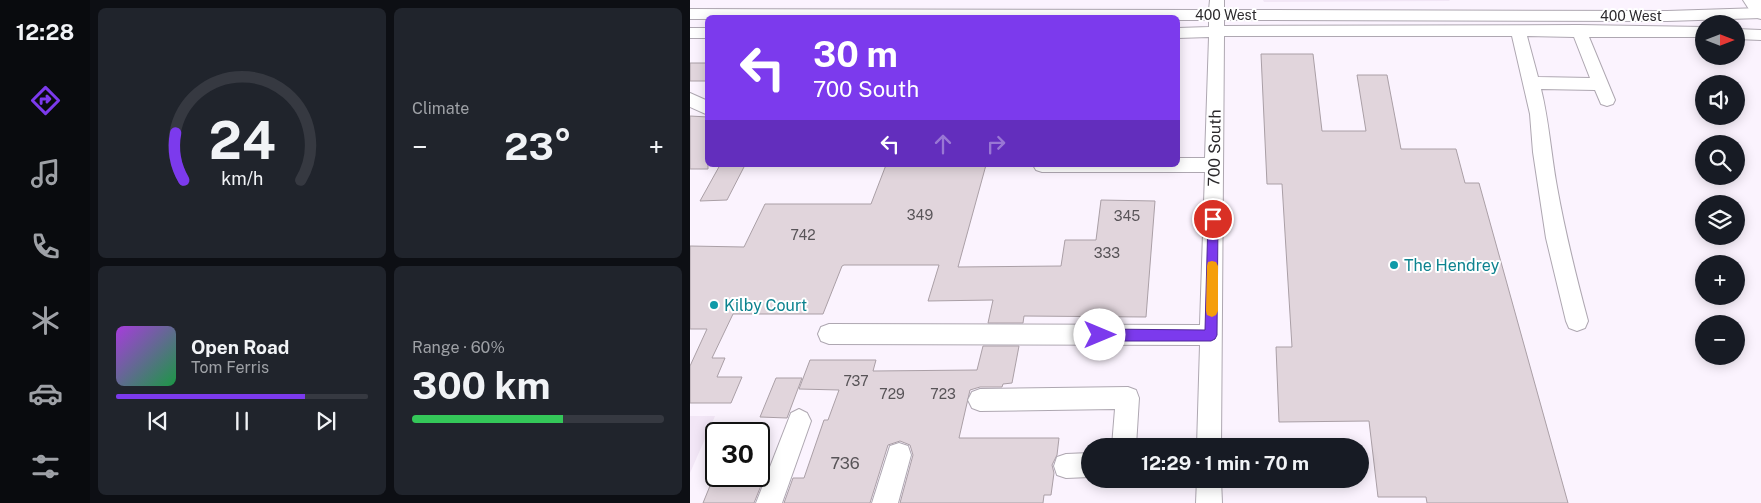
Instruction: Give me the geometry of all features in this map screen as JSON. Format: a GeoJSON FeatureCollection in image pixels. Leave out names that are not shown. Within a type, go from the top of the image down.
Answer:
{"type":"FeatureCollection","features":[{"type":"Feature","properties":{"kind":"main road"},"geometry":{"type":"LineString","coordinates":[[1752,0],[1761,13]]}},
{"type":"Feature","properties":{"kind":"street"},"geometry":{"type":"LineString","coordinates":[[1050,0],[1069,15]]}},
{"type":"Feature","properties":{"kind":"street"},"geometry":{"type":"LineString","coordinates":[[1571,0],[1607,100]]}},
{"type":"Feature","properties":{"kind":"street","name":"400 West"},"geometry":{"type":"LineString","coordinates":[[1180,32],[1217,16],[1248,30],[1518,30],[1579,23],[1761,13]]}},
{"type":"Feature","properties":{"kind":"street","name":"400 West"},"geometry":{"type":"LineString","coordinates":[[690,14],[817,15]]}},
{"type":"Feature","properties":{"kind":"street","name":"400 West"},"geometry":{"type":"LineString","coordinates":[[1180,16],[1579,23],[1695,31]]}},
{"type":"Feature","properties":{"kind":"street","name":"700 South"},"geometry":{"type":"LineString","coordinates":[[1209,438],[1217,16]]}},
{"type":"Feature","properties":{"kind":"street"},"geometry":{"type":"LineString","coordinates":[[1518,30],[1539,114],[1542,152],[1556,238],[1577,321]]}},
{"type":"Feature","properties":{"kind":"street"},"geometry":{"type":"LineString","coordinates":[[690,33],[705,33]]}},
{"type":"Feature","properties":{"kind":"street"},"geometry":{"type":"LineString","coordinates":[[1745,34],[1761,35]]}},
{"type":"Feature","properties":{"kind":"street"},"geometry":{"type":"LineString","coordinates":[[1532,83],[1600,84]]}},
{"type":"Feature","properties":{"kind":"street"},"geometry":{"type":"LineString","coordinates":[[690,99],[705,107]]}},
{"type":"Feature","properties":{"kind":"street"},"geometry":{"type":"LineString","coordinates":[[1180,165],[1214,165]]}},
{"type":"Feature","properties":{"kind":"street"},"geometry":{"type":"LineString","coordinates":[[829,334],[1211,335]]}},
{"type":"Feature","properties":{"kind":"street"},"geometry":{"type":"LineString","coordinates":[[980,400],[1128,398],[1125,438]]}},
{"type":"Feature","properties":{"kind":"street"},"geometry":{"type":"LineString","coordinates":[[769,503],[799,421]]}},
{"type":"Feature","properties":{"kind":"street"},"geometry":{"type":"LineString","coordinates":[[885,503],[899,455]]}},
{"type":"Feature","properties":{"kind":"street"},"geometry":{"type":"LineString","coordinates":[[1066,466],[1081,465]]}},
{"type":"Feature","properties":{"kind":"street"},"geometry":{"type":"LineString","coordinates":[[1208,503],[1209,488]]}},
{"type":"Feature","properties":{"kind":"shaded area"},"geometry":{"type":"Polygon","coordinates":[[[1263,0],[1449,0],[1450,1],[1264,2],[1263,0]]]}},
{"type":"Feature","properties":{"kind":"shaded area"},"geometry":{"type":"Polygon","coordinates":[[[690,416],[715,416],[712,422],[705,422],[705,439],[690,473],[690,416]]]}},
{"type":"Feature","properties":{"kind":"building","name":"The Hendrey"},"geometry":{"type":"Polygon","coordinates":[[[1261,54],[1313,54],[1322,131],[1366,131],[1357,75],[1387,75],[1401,149],[1456,149],[1465,183],[1479,183],[1568,503],[1427,503],[1426,497],[1378,497],[1369,421],[1279,422],[1276,347],[1292,347],[1282,184],[1267,184],[1261,54]]]}},
{"type":"Feature","properties":{"kind":"building"},"geometry":{"type":"Polygon","coordinates":[[[690,63],[705,63],[705,81],[690,81],[690,63]]]}},
{"type":"Feature","properties":{"kind":"building"},"geometry":{"type":"Polygon","coordinates":[[[690,116],[705,117],[705,167],[708,167],[708,169],[690,169],[690,116]]]}},
{"type":"Feature","properties":{"kind":"building"},"geometry":{"type":"Polygon","coordinates":[[[719,167],[744,167],[727,200],[700,201],[719,167]]]}},
{"type":"Feature","properties":{"kind":"building"},"geometry":{"type":"Polygon","coordinates":[[[885,167],[985,167],[958,267],[1061,266],[1065,240],[1096,240],[1101,200],[1155,201],[1146,317],[1024,316],[1023,323],[988,323],[993,300],[928,301],[939,265],[844,265],[823,314],[733,314],[712,358],[725,358],[717,377],[742,377],[731,403],[690,403],[690,366],[707,329],[690,329],[690,246],[744,247],[765,204],[871,204],[885,167]]]}},
{"type":"Feature","properties":{"kind":"building"},"geometry":{"type":"Polygon","coordinates":[[[983,346],[1019,346],[1012,383],[1003,384],[1002,387],[980,387],[970,390],[959,438],[1059,438],[1057,455],[1052,465],[1054,473],[1051,495],[1044,495],[1043,503],[900,503],[913,455],[910,445],[900,441],[888,445],[870,503],[784,503],[793,478],[804,478],[824,420],[828,420],[839,390],[799,389],[810,360],[876,360],[873,371],[977,370],[983,346]]]}},
{"type":"Feature","properties":{"kind":"building"},"geometry":{"type":"Polygon","coordinates":[[[776,378],[802,378],[787,418],[760,417],[776,378]]]}},
{"type":"Feature","properties":{"kind":"building"},"geometry":{"type":"Polygon","coordinates":[[[710,487],[760,487],[754,503],[703,503],[710,487]]]}},
{"type":"Feature","properties":{"kind":"slow traffic"},"geometry":{"type":"LineString","coordinates":[[1212,266],[1212,311]]}},
{"type":"Feature","properties":{"kind":"place","name":"The Hendrey"},"geometry":{"type":"Point","coordinates":[1394,265]}},
{"type":"Feature","properties":{"kind":"place","name":"Kilby Court"},"geometry":{"type":"Point","coordinates":[714,305]}},
{"type":"Feature","properties":{"kind":"route"},"geometry":{"type":"LineString","coordinates":[[1100,335],[1211,335],[1213,219]]}}]}
